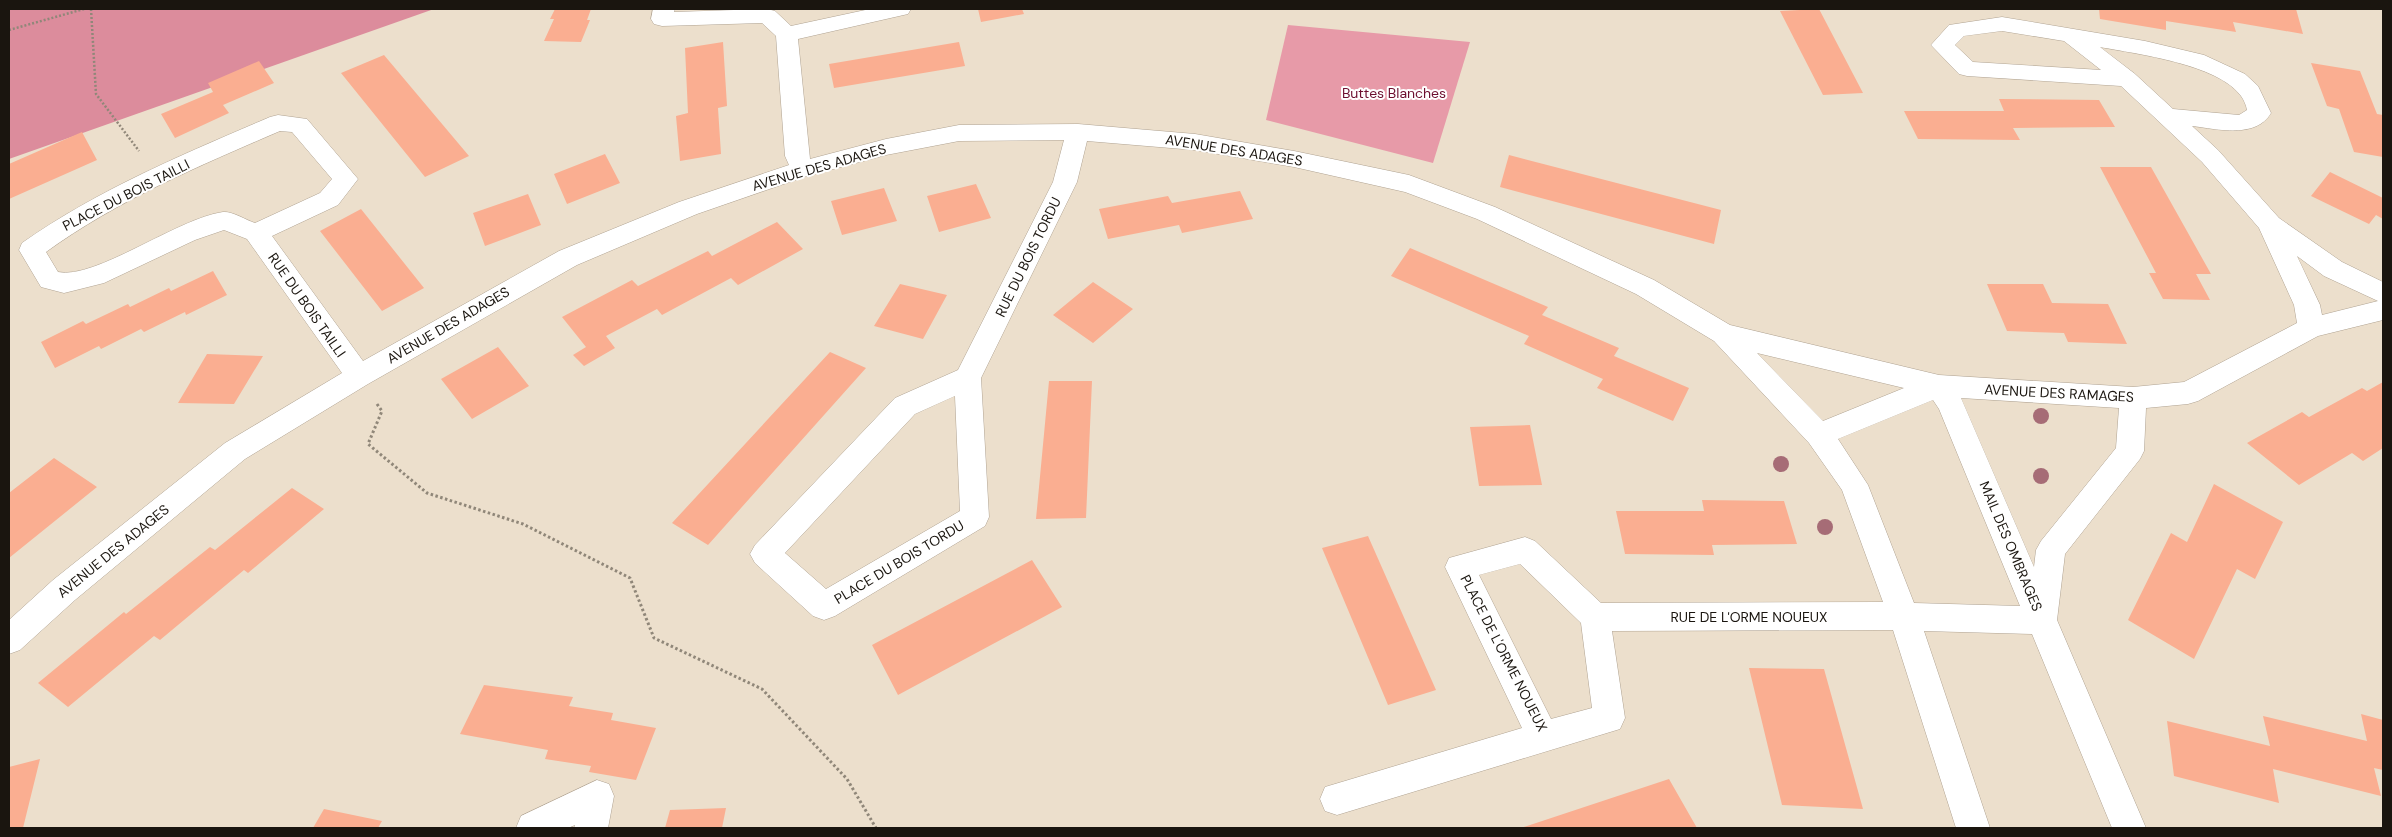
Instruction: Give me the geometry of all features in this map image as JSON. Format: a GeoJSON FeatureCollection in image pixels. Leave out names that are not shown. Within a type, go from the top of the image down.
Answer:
{"type":"FeatureCollection","features":[{"type":"Feature","properties":{"kind":"street"},"geometry":{"type":"LineString","coordinates":[[664,9],[662,19],[768,16],[786,34],[797,156],[802,169]]}},
{"type":"Feature","properties":{"kind":"street"},"geometry":{"type":"LineString","coordinates":[[786,34],[900,9]]}},
{"type":"Feature","properties":{"kind":"street"},"geometry":{"type":"LineString","coordinates":[[2127,78],[1967,68],[1942,45],[1957,30],[2002,24],[2070,35],[2194,60],[2228,72],[2250,91],[2260,112],[2242,123],[2167,116]]}},
{"type":"Feature","properties":{"kind":"street"},"geometry":{"type":"LineString","coordinates":[[2070,35],[2127,78],[2210,156],[2270,224],[2333,269],[2383,293]]}},
{"type":"Feature","properties":{"kind":"street","name":"PLACE DU BOIS TAILLI"},"geometry":{"type":"LineString","coordinates":[[278,123],[298,125],[346,179],[329,199],[256,233],[224,221],[186,234],[104,273],[64,283],[50,280],[30,250],[54,232],[157,175],[278,123]]}},
{"type":"Feature","properties":{"kind":"street","name":"AVENUE DES ADAGES"},"geometry":{"type":"LineString","coordinates":[[9,640],[64,590],[235,451],[359,376],[568,258],[688,208],[802,169],[886,147],[960,134],[1078,132],[1195,142],[1294,159],[1409,184],[1486,213],[1645,287],[1723,334]]}},
{"type":"Feature","properties":{"kind":"street","name":"RUE DU BOIS TORDU"},"geometry":{"type":"LineString","coordinates":[[968,378],[1064,182],[1078,132]]}},
{"type":"Feature","properties":{"kind":"street"},"geometry":{"type":"LineString","coordinates":[[2270,224],[2307,305],[2311,328]]}},
{"type":"Feature","properties":{"kind":"street","name":"RUE DU BOIS TAILLI"},"geometry":{"type":"LineString","coordinates":[[256,233],[359,376]]}},
{"type":"Feature","properties":{"kind":"street","name":"AVENUE DES RAMAGES"},"geometry":{"type":"LineString","coordinates":[[1723,334],[1939,386],[2133,398],[2188,393],[2311,328],[2383,310]]}},
{"type":"Feature","properties":{"kind":"street"},"geometry":{"type":"LineString","coordinates":[[1723,334],[1820,435],[1854,485],[1904,617],[1973,828]]}},
{"type":"Feature","properties":{"kind":"street","name":"PLACE DU BOIS TORDU"},"geometry":{"type":"LineString","coordinates":[[968,378],[975,517],[824,606],[765,554],[905,406],[968,378]]}},
{"type":"Feature","properties":{"kind":"street"},"geometry":{"type":"LineString","coordinates":[[1820,435],[1939,386]]}},
{"type":"Feature","properties":{"kind":"street","name":"MAIL DES OMBRAGES"},"geometry":{"type":"LineString","coordinates":[[1939,386],[1951,405],[2129,828]]}},
{"type":"Feature","properties":{"kind":"street"},"geometry":{"type":"LineString","coordinates":[[2042,620],[2051,550],[2130,451],[2133,398]]}},
{"type":"Feature","properties":{"kind":"street","name":"PLACE DE L'ORME NOUEUX"},"geometry":{"type":"LineString","coordinates":[[1526,550],[1595,617],[1609,718],[1543,737],[1460,567],[1526,550]]}},
{"type":"Feature","properties":{"kind":"street","name":"RUE DE L'ORME NOUEUX"},"geometry":{"type":"LineString","coordinates":[[1595,617],[1904,617],[2042,620]]}},
{"type":"Feature","properties":{"kind":"street"},"geometry":{"type":"LineString","coordinates":[[1337,799],[1543,737]]}},
{"type":"Feature","properties":{"kind":"street"},"geometry":{"type":"LineString","coordinates":[[533,828],[597,796],[591,828]]}},
{"type":"Feature","properties":{"kind":"path"},"geometry":{"type":"LineString","coordinates":[[9,30],[84,9]]}},
{"type":"Feature","properties":{"kind":"path"},"geometry":{"type":"LineString","coordinates":[[91,9],[96,94],[157,175]]}},
{"type":"Feature","properties":{"kind":"path"},"geometry":{"type":"LineString","coordinates":[[359,376],[382,412],[368,444],[427,493],[522,524],[630,578],[654,638],[762,689],[847,780],[876,828]]}},
{"type":"Feature","properties":{"kind":"green space","name":"Buttes Blanches"},"geometry":{"type":"Polygon","coordinates":[[[1288,25],[1470,42],[1433,163],[1266,120],[1288,25]]]}},
{"type":"Feature","properties":{"kind":"shaded area"},"geometry":{"type":"Polygon","coordinates":[[[9,9],[434,9],[9,159],[9,9]]]}},
{"type":"Feature","properties":{"kind":"building"},"geometry":{"type":"Polygon","coordinates":[[[555,9],[591,9],[587,20],[590,20],[581,42],[544,41],[554,19],[550,19],[555,9]]]}},
{"type":"Feature","properties":{"kind":"building"},"geometry":{"type":"Polygon","coordinates":[[[978,9],[1022,9],[1024,14],[981,22],[978,9]]]}},
{"type":"Feature","properties":{"kind":"building"},"geometry":{"type":"Polygon","coordinates":[[[1819,9],[1863,93],[1823,95],[1780,11],[1819,9]]]}},
{"type":"Feature","properties":{"kind":"building"},"geometry":{"type":"Polygon","coordinates":[[[2099,9],[2296,9],[2303,34],[2233,22],[2236,32],[2166,21],[2166,30],[2100,19],[2099,9]]]}},
{"type":"Feature","properties":{"kind":"building"},"geometry":{"type":"Polygon","coordinates":[[[723,42],[727,106],[718,108],[721,154],[680,161],[676,116],[688,113],[685,48],[723,42]]]}},
{"type":"Feature","properties":{"kind":"building"},"geometry":{"type":"Polygon","coordinates":[[[959,42],[965,66],[834,88],[829,64],[959,42]]]}},
{"type":"Feature","properties":{"kind":"building"},"geometry":{"type":"Polygon","coordinates":[[[384,55],[469,156],[425,177],[341,73],[384,55]]]}},
{"type":"Feature","properties":{"kind":"building"},"geometry":{"type":"Polygon","coordinates":[[[259,61],[274,83],[223,105],[229,113],[175,138],[161,114],[213,92],[208,83],[259,61]]]}},
{"type":"Feature","properties":{"kind":"building"},"geometry":{"type":"Polygon","coordinates":[[[2311,63],[2360,71],[2377,114],[2383,115],[2383,157],[2354,152],[2339,109],[2327,106],[2311,63]]]}},
{"type":"Feature","properties":{"kind":"building"},"geometry":{"type":"Polygon","coordinates":[[[1999,99],[2099,100],[2115,127],[2013,128],[2020,140],[1918,139],[1904,111],[2004,111],[1999,99]]]}},
{"type":"Feature","properties":{"kind":"building"},"geometry":{"type":"Polygon","coordinates":[[[82,132],[97,160],[9,199],[9,164],[82,132]]]}},
{"type":"Feature","properties":{"kind":"building"},"geometry":{"type":"Polygon","coordinates":[[[605,154],[620,183],[567,204],[554,174],[605,154]]]}},
{"type":"Feature","properties":{"kind":"building"},"geometry":{"type":"Polygon","coordinates":[[[1509,155],[1721,210],[1714,244],[1500,187],[1509,155]]]}},
{"type":"Feature","properties":{"kind":"building"},"geometry":{"type":"Polygon","coordinates":[[[2100,167],[2151,167],[2211,274],[2196,274],[2210,300],[2163,299],[2149,273],[2156,273],[2100,167]]]}},
{"type":"Feature","properties":{"kind":"building"},"geometry":{"type":"Polygon","coordinates":[[[2330,172],[2383,198],[2383,219],[2376,215],[2369,224],[2311,196],[2330,172]]]}},
{"type":"Feature","properties":{"kind":"building"},"geometry":{"type":"Polygon","coordinates":[[[976,184],[991,218],[939,232],[927,196],[976,184]]]}},
{"type":"Feature","properties":{"kind":"building"},"geometry":{"type":"Polygon","coordinates":[[[884,188],[897,221],[842,235],[831,201],[884,188]]]}},
{"type":"Feature","properties":{"kind":"building"},"geometry":{"type":"Polygon","coordinates":[[[1240,191],[1253,219],[1182,233],[1179,225],[1108,239],[1099,209],[1168,196],[1172,203],[1240,191]]]}},
{"type":"Feature","properties":{"kind":"building"},"geometry":{"type":"Polygon","coordinates":[[[528,194],[541,225],[485,246],[473,213],[528,194]]]}},
{"type":"Feature","properties":{"kind":"building"},"geometry":{"type":"Polygon","coordinates":[[[361,209],[424,288],[382,311],[320,231],[361,209]]]}},
{"type":"Feature","properties":{"kind":"building"},"geometry":{"type":"Polygon","coordinates":[[[777,222],[803,249],[738,285],[731,278],[662,315],[657,309],[606,336],[615,348],[584,366],[573,355],[586,347],[562,317],[632,280],[638,286],[708,251],[712,256],[777,222]]]}},
{"type":"Feature","properties":{"kind":"building"},"geometry":{"type":"Polygon","coordinates":[[[1410,248],[1548,307],[1542,315],[1619,348],[1614,356],[1689,388],[1673,421],[1597,388],[1603,379],[1524,344],[1529,336],[1391,276],[1410,248]]]}},
{"type":"Feature","properties":{"kind":"building"},"geometry":{"type":"Polygon","coordinates":[[[213,271],[227,295],[186,315],[185,312],[144,332],[141,329],[101,349],[99,346],[55,368],[41,342],[83,321],[86,324],[128,304],[130,307],[169,288],[171,291],[213,271]]]}},
{"type":"Feature","properties":{"kind":"building"},"geometry":{"type":"Polygon","coordinates":[[[1093,282],[1133,309],[1093,343],[1053,315],[1093,282]]]}},
{"type":"Feature","properties":{"kind":"building"},"geometry":{"type":"Polygon","coordinates":[[[900,284],[947,295],[923,339],[874,326],[900,284]]]}},
{"type":"Feature","properties":{"kind":"building"},"geometry":{"type":"Polygon","coordinates":[[[1987,284],[2043,284],[2052,303],[2108,304],[2127,344],[2068,342],[2064,333],[2007,331],[1987,284]]]}},
{"type":"Feature","properties":{"kind":"building"},"geometry":{"type":"Polygon","coordinates":[[[498,347],[529,386],[472,419],[441,379],[498,347]]]}},
{"type":"Feature","properties":{"kind":"building"},"geometry":{"type":"Polygon","coordinates":[[[830,352],[866,368],[708,545],[672,523],[830,352]]]}},
{"type":"Feature","properties":{"kind":"building"},"geometry":{"type":"Polygon","coordinates":[[[207,354],[263,356],[234,404],[178,403],[207,354]]]}},
{"type":"Feature","properties":{"kind":"building"},"geometry":{"type":"Polygon","coordinates":[[[1049,381],[1092,381],[1086,518],[1036,519],[1049,381]]]}},
{"type":"Feature","properties":{"kind":"building"},"geometry":{"type":"Polygon","coordinates":[[[2383,382],[2383,448],[2363,461],[2352,453],[2299,485],[2247,443],[2302,412],[2309,417],[2362,388],[2367,391],[2383,382]]]}},
{"type":"Feature","properties":{"kind":"building"},"geometry":{"type":"Polygon","coordinates":[[[1530,425],[1542,485],[1479,486],[1470,427],[1530,425]]]}},
{"type":"Feature","properties":{"kind":"building"},"geometry":{"type":"Polygon","coordinates":[[[54,458],[97,487],[9,558],[9,493],[54,458]]]}},
{"type":"Feature","properties":{"kind":"building"},"geometry":{"type":"Polygon","coordinates":[[[2214,484],[2283,522],[2255,579],[2237,569],[2194,659],[2128,620],[2171,533],[2187,542],[2214,484]]]}},
{"type":"Feature","properties":{"kind":"building"},"geometry":{"type":"Polygon","coordinates":[[[292,488],[324,509],[248,573],[244,570],[160,640],[154,636],[68,707],[38,683],[124,612],[126,614],[210,547],[215,550],[292,488]]]}},
{"type":"Feature","properties":{"kind":"building"},"geometry":{"type":"Polygon","coordinates":[[[1702,500],[1784,501],[1797,544],[1712,545],[1714,555],[1625,554],[1616,511],[1704,511],[1702,500]]]}},
{"type":"Feature","properties":{"kind":"building"},"geometry":{"type":"Polygon","coordinates":[[[1368,536],[1436,690],[1388,705],[1322,548],[1368,536]]]}},
{"type":"Feature","properties":{"kind":"building"},"geometry":{"type":"Polygon","coordinates":[[[1032,560],[1062,607],[898,695],[872,645],[1032,560]]]}},
{"type":"Feature","properties":{"kind":"building"},"geometry":{"type":"Polygon","coordinates":[[[1749,668],[1824,669],[1863,809],[1782,805],[1749,668]]]}},
{"type":"Feature","properties":{"kind":"building"},"geometry":{"type":"Polygon","coordinates":[[[484,685],[573,697],[569,706],[613,713],[611,720],[656,728],[636,780],[589,772],[591,766],[545,759],[548,750],[460,734],[484,685]]]}},
{"type":"Feature","properties":{"kind":"building"},"geometry":{"type":"Polygon","coordinates":[[[2361,714],[2383,720],[2383,770],[2374,768],[2381,796],[2273,769],[2279,803],[2174,776],[2167,721],[2270,746],[2263,716],[2367,741],[2361,714]]]}},
{"type":"Feature","properties":{"kind":"building"},"geometry":{"type":"Polygon","coordinates":[[[40,759],[23,828],[9,828],[9,767],[40,759]]]}},
{"type":"Feature","properties":{"kind":"building"},"geometry":{"type":"Polygon","coordinates":[[[1669,779],[1697,828],[1521,828],[1669,779]]]}},
{"type":"Feature","properties":{"kind":"building"},"geometry":{"type":"Polygon","coordinates":[[[726,808],[722,828],[665,828],[670,810],[726,808]]]}},
{"type":"Feature","properties":{"kind":"building"},"geometry":{"type":"Polygon","coordinates":[[[324,809],[382,821],[378,828],[313,828],[324,809]]]}}]}
